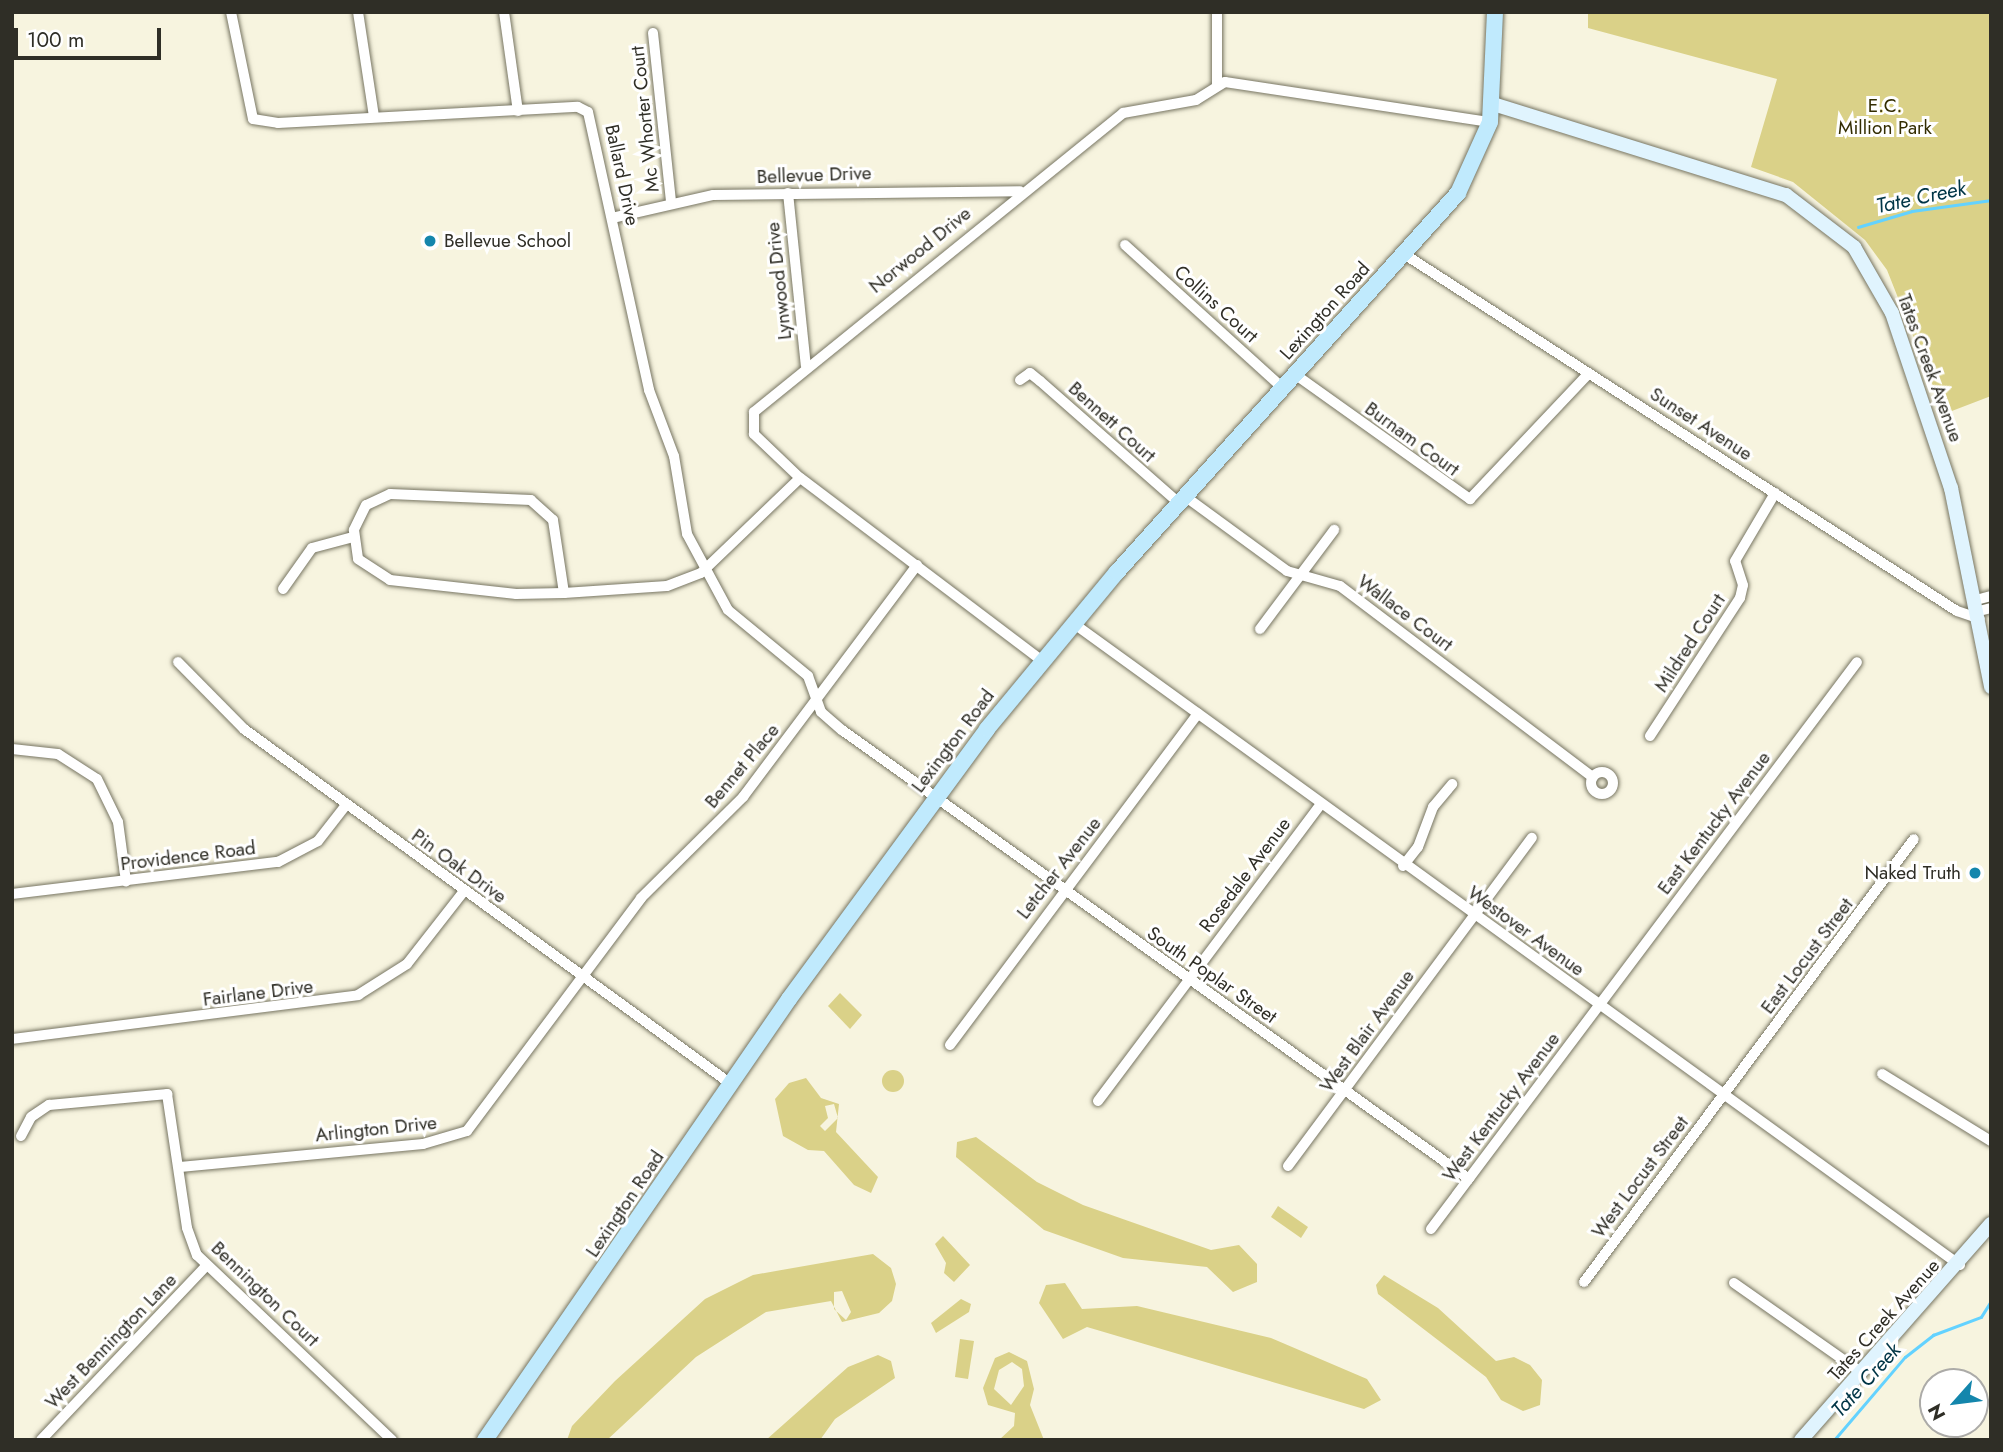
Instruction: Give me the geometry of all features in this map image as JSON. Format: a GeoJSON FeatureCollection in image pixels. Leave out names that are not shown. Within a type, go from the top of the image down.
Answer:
{"type":"FeatureCollection","features":[{"type":"Feature","properties":{"kind":"main road","name":"Lexington Road"},"geometry":{"type":"LineString","coordinates":[[485,1440],[731,1084],[936,797],[1041,660],[1458,193],[1490,122],[1493,104],[1494,12]]}},
{"type":"Feature","properties":{"kind":"main road","name":"Tates Creek Avenue"},"geometry":{"type":"LineString","coordinates":[[1493,104],[1786,195],[1840,232],[1866,264],[1892,313],[1951,488],[1983,607],[1991,687]]}},
{"type":"Feature","properties":{"kind":"main road","name":"Tates Creek Avenue"},"geometry":{"type":"LineString","coordinates":[[1801,1440],[1960,1265],[1991,1224]]}},
{"type":"Feature","properties":{"kind":"street","name":"Ballard Drive"},"geometry":{"type":"LineString","coordinates":[[231,12],[253,119],[374,117],[578,107],[588,112],[649,390],[674,456],[687,534],[728,610],[808,676],[817,699]]}},
{"type":"Feature","properties":{"kind":"street"},"geometry":{"type":"LineString","coordinates":[[358,12],[374,117]]}},
{"type":"Feature","properties":{"kind":"street"},"geometry":{"type":"LineString","coordinates":[[504,12],[518,111]]}},
{"type":"Feature","properties":{"kind":"street"},"geometry":{"type":"LineString","coordinates":[[1217,12],[1217,85],[1490,122]]}},
{"type":"Feature","properties":{"kind":"street","name":"Mc Whorter Court"},"geometry":{"type":"LineString","coordinates":[[653,33],[671,201]]}},
{"type":"Feature","properties":{"kind":"street","name":"Norwood Drive"},"geometry":{"type":"LineString","coordinates":[[1041,660],[800,478],[751,423],[759,407],[806,366],[1111,118],[1196,100],[1217,85]]}},
{"type":"Feature","properties":{"kind":"street","name":"Bellevue Drive"},"geometry":{"type":"LineString","coordinates":[[611,218],[671,201],[788,193],[1020,191]]}},
{"type":"Feature","properties":{"kind":"street","name":"Lynwood Drive"},"geometry":{"type":"LineString","coordinates":[[788,193],[806,366]]}},
{"type":"Feature","properties":{"kind":"street","name":"Collins Court"},"geometry":{"type":"LineString","coordinates":[[1125,245],[1284,389]]}},
{"type":"Feature","properties":{"kind":"street","name":"Sunset Avenue"},"geometry":{"type":"LineString","coordinates":[[1404,254],[1956,611],[1983,607]]}},
{"type":"Feature","properties":{"kind":"street","name":"Bennett Court"},"geometry":{"type":"LineString","coordinates":[[1020,380],[1030,373],[1183,500]]}},
{"type":"Feature","properties":{"kind":"street","name":"Burnam Court"},"geometry":{"type":"LineString","coordinates":[[1296,375],[1470,499],[1589,373]]}},
{"type":"Feature","properties":{"kind":"street"},"geometry":{"type":"LineString","coordinates":[[564,593],[553,520],[531,500],[383,495],[362,510],[353,537],[358,559],[382,578],[492,593],[564,593],[667,586],[705,569],[800,478]]}},
{"type":"Feature","properties":{"kind":"street","name":"Mildred Court"},"geometry":{"type":"LineString","coordinates":[[1650,736],[1740,598],[1743,585],[1735,561],[1775,493]]}},
{"type":"Feature","properties":{"kind":"street","name":"Wallace Court"},"geometry":{"type":"LineString","coordinates":[[1183,500],[1299,576],[1340,586],[1593,777]]}},
{"type":"Feature","properties":{"kind":"street"},"geometry":{"type":"LineString","coordinates":[[1260,629],[1334,530]]}},
{"type":"Feature","properties":{"kind":"street"},"geometry":{"type":"LineString","coordinates":[[283,589],[312,548],[353,537]]}},
{"type":"Feature","properties":{"kind":"street","name":"Bennet Place"},"geometry":{"type":"LineString","coordinates":[[582,979],[641,898],[743,797],[917,565]]}},
{"type":"Feature","properties":{"kind":"street","name":"Westover Avenue"},"geometry":{"type":"LineString","coordinates":[[1073,623],[1403,866],[1725,1093],[1960,1265]]}},
{"type":"Feature","properties":{"kind":"street","name":"Pin Oak Drive"},"geometry":{"type":"LineString","coordinates":[[178,662],[244,729],[582,979],[731,1084]]}},
{"type":"Feature","properties":{"kind":"street","name":"East Kentucky Avenue"},"geometry":{"type":"LineString","coordinates":[[1599,1005],[1857,662]]}},
{"type":"Feature","properties":{"kind":"street","name":"South Poplar Street"},"geometry":{"type":"LineString","coordinates":[[817,699],[824,715],[1188,981],[1469,1179]]}},
{"type":"Feature","properties":{"kind":"street","name":"Letcher Avenue"},"geometry":{"type":"LineString","coordinates":[[950,1045],[1198,713]]}},
{"type":"Feature","properties":{"kind":"street"},"geometry":{"type":"LineString","coordinates":[[12,749],[58,754],[97,779],[118,822],[126,881]]}},
{"type":"Feature","properties":{"kind":"street"},"geometry":{"type":"LineString","coordinates":[[1403,866],[1433,807],[1452,785]]}},
{"type":"Feature","properties":{"kind":"street","name":"Rosedale Avenue"},"geometry":{"type":"LineString","coordinates":[[1098,1101],[1320,805]]}},
{"type":"Feature","properties":{"kind":"street","name":"Providence Road"},"geometry":{"type":"LineString","coordinates":[[12,894],[278,862],[317,841],[346,806]]}},
{"type":"Feature","properties":{"kind":"street","name":"West Blair Avenue"},"geometry":{"type":"LineString","coordinates":[[1288,1166],[1532,838]]}},
{"type":"Feature","properties":{"kind":"street","name":"East Locust Street"},"geometry":{"type":"LineString","coordinates":[[1725,1093],[1914,839]]}},
{"type":"Feature","properties":{"kind":"street","name":"Fairlane Drive"},"geometry":{"type":"LineString","coordinates":[[12,1039],[358,995],[407,964],[464,891]]}},
{"type":"Feature","properties":{"kind":"street","name":"Arlington Drive"},"geometry":{"type":"LineString","coordinates":[[180,1167],[457,1136],[482,1115],[582,979]]}},
{"type":"Feature","properties":{"kind":"street","name":"West Kentucky Avenue"},"geometry":{"type":"LineString","coordinates":[[1431,1229],[1599,1005]]}},
{"type":"Feature","properties":{"kind":"street"},"geometry":{"type":"LineString","coordinates":[[1882,1074],[1991,1141]]}},
{"type":"Feature","properties":{"kind":"street","name":"Bennington Court"},"geometry":{"type":"LineString","coordinates":[[21,1136],[31,1117],[49,1105],[162,1091],[173,1105],[189,1238],[206,1266],[392,1440]]}},
{"type":"Feature","properties":{"kind":"street","name":"West Locust Street"},"geometry":{"type":"LineString","coordinates":[[1584,1282],[1725,1093]]}},
{"type":"Feature","properties":{"kind":"street","name":"West Bennington Lane"},"geometry":{"type":"LineString","coordinates":[[41,1440],[206,1266]]}},
{"type":"Feature","properties":{"kind":"street"},"geometry":{"type":"LineString","coordinates":[[1734,1283],[1862,1373]]}},
{"type":"Feature","properties":{"kind":"green space","name":"E.C. Million Park"},"geometry":{"type":"Polygon","coordinates":[[[1588,12],[1991,12],[1991,396],[1944,414],[1887,270],[1865,240],[1793,182],[1751,167],[1777,79],[1588,28],[1588,12]]]}},
{"type":"Feature","properties":{"kind":"green space"},"geometry":{"type":"Polygon","coordinates":[[[840,993],[862,1015],[850,1029],[828,1006],[840,993]]]}},
{"type":"Feature","properties":{"kind":"green space"},"geometry":{"type":"Polygon","coordinates":[[[893,1070],[901,1073],[904,1081],[901,1089],[893,1092],[885,1089],[882,1081],[885,1073],[893,1070]]]}},
{"type":"Feature","properties":{"kind":"green space"},"geometry":{"type":"Polygon","coordinates":[[[806,1078],[821,1098],[839,1104],[838,1117],[834,1104],[825,1106],[828,1118],[820,1126],[825,1131],[837,1119],[836,1132],[878,1177],[871,1193],[854,1185],[824,1151],[808,1150],[783,1136],[775,1099],[789,1083],[806,1078]]]}},
{"type":"Feature","properties":{"kind":"green space"},"geometry":{"type":"Polygon","coordinates":[[[976,1137],[1037,1182],[1083,1205],[1211,1250],[1239,1245],[1257,1264],[1257,1282],[1233,1292],[1207,1267],[1123,1258],[1044,1230],[956,1157],[957,1142],[976,1137]]]}},
{"type":"Feature","properties":{"kind":"green space"},"geometry":{"type":"Polygon","coordinates":[[[1278,1206],[1308,1227],[1301,1238],[1271,1217],[1278,1206]]]}},
{"type":"Feature","properties":{"kind":"green space"},"geometry":{"type":"Polygon","coordinates":[[[943,1236],[970,1265],[954,1282],[944,1273],[946,1263],[935,1244],[943,1236]]]}},
{"type":"Feature","properties":{"kind":"green space"},"geometry":{"type":"Polygon","coordinates":[[[873,1254],[891,1268],[896,1284],[892,1301],[879,1313],[842,1322],[836,1311],[846,1320],[851,1312],[842,1291],[834,1292],[834,1307],[831,1301],[766,1312],[696,1357],[607,1440],[567,1440],[572,1426],[615,1381],[705,1299],[753,1275],[873,1254]]]}},
{"type":"Feature","properties":{"kind":"green space"},"geometry":{"type":"Polygon","coordinates":[[[1384,1275],[1438,1308],[1496,1361],[1514,1357],[1530,1365],[1542,1380],[1540,1405],[1523,1411],[1501,1400],[1486,1377],[1378,1294],[1376,1285],[1384,1275]]]}},
{"type":"Feature","properties":{"kind":"green space"},"geometry":{"type":"Polygon","coordinates":[[[1065,1283],[1082,1309],[1137,1306],[1271,1338],[1367,1379],[1381,1400],[1364,1409],[1087,1327],[1063,1339],[1039,1303],[1046,1285],[1065,1283]]]}},
{"type":"Feature","properties":{"kind":"green space"},"geometry":{"type":"Polygon","coordinates":[[[961,1299],[971,1304],[969,1312],[936,1333],[931,1323],[961,1299]]]}},
{"type":"Feature","properties":{"kind":"green space"},"geometry":{"type":"Polygon","coordinates":[[[960,1339],[974,1341],[968,1379],[955,1377],[960,1339]]]}},
{"type":"Feature","properties":{"kind":"green space"},"geometry":{"type":"Polygon","coordinates":[[[1009,1352],[1027,1361],[1034,1389],[1030,1405],[1044,1440],[999,1440],[1014,1426],[1015,1413],[988,1405],[983,1388],[995,1358],[1009,1352]],[[1012,1362],[999,1370],[994,1389],[1011,1405],[1024,1386],[1022,1369],[1012,1362]]]}},
{"type":"Feature","properties":{"kind":"green space"},"geometry":{"type":"Polygon","coordinates":[[[878,1355],[891,1361],[895,1378],[835,1419],[820,1440],[766,1440],[848,1367],[878,1355]]]}},
{"type":"Feature","properties":{"kind":"waterway","name":"Tate Creek"},"geometry":{"type":"LineString","coordinates":[[1858,227],[1912,211],[1991,200]]}},
{"type":"Feature","properties":{"kind":"waterway","name":"Tate Creek"},"geometry":{"type":"LineString","coordinates":[[1834,1440],[1905,1357],[1933,1335],[1981,1317],[1991,1301]]}},
{"type":"Feature","properties":{"kind":"place","name":"Bellevue School"},"geometry":{"type":"Point","coordinates":[430,241]}},
{"type":"Feature","properties":{"kind":"place","name":"Naked Truth"},"geometry":{"type":"Point","coordinates":[1975,873]}}]}
